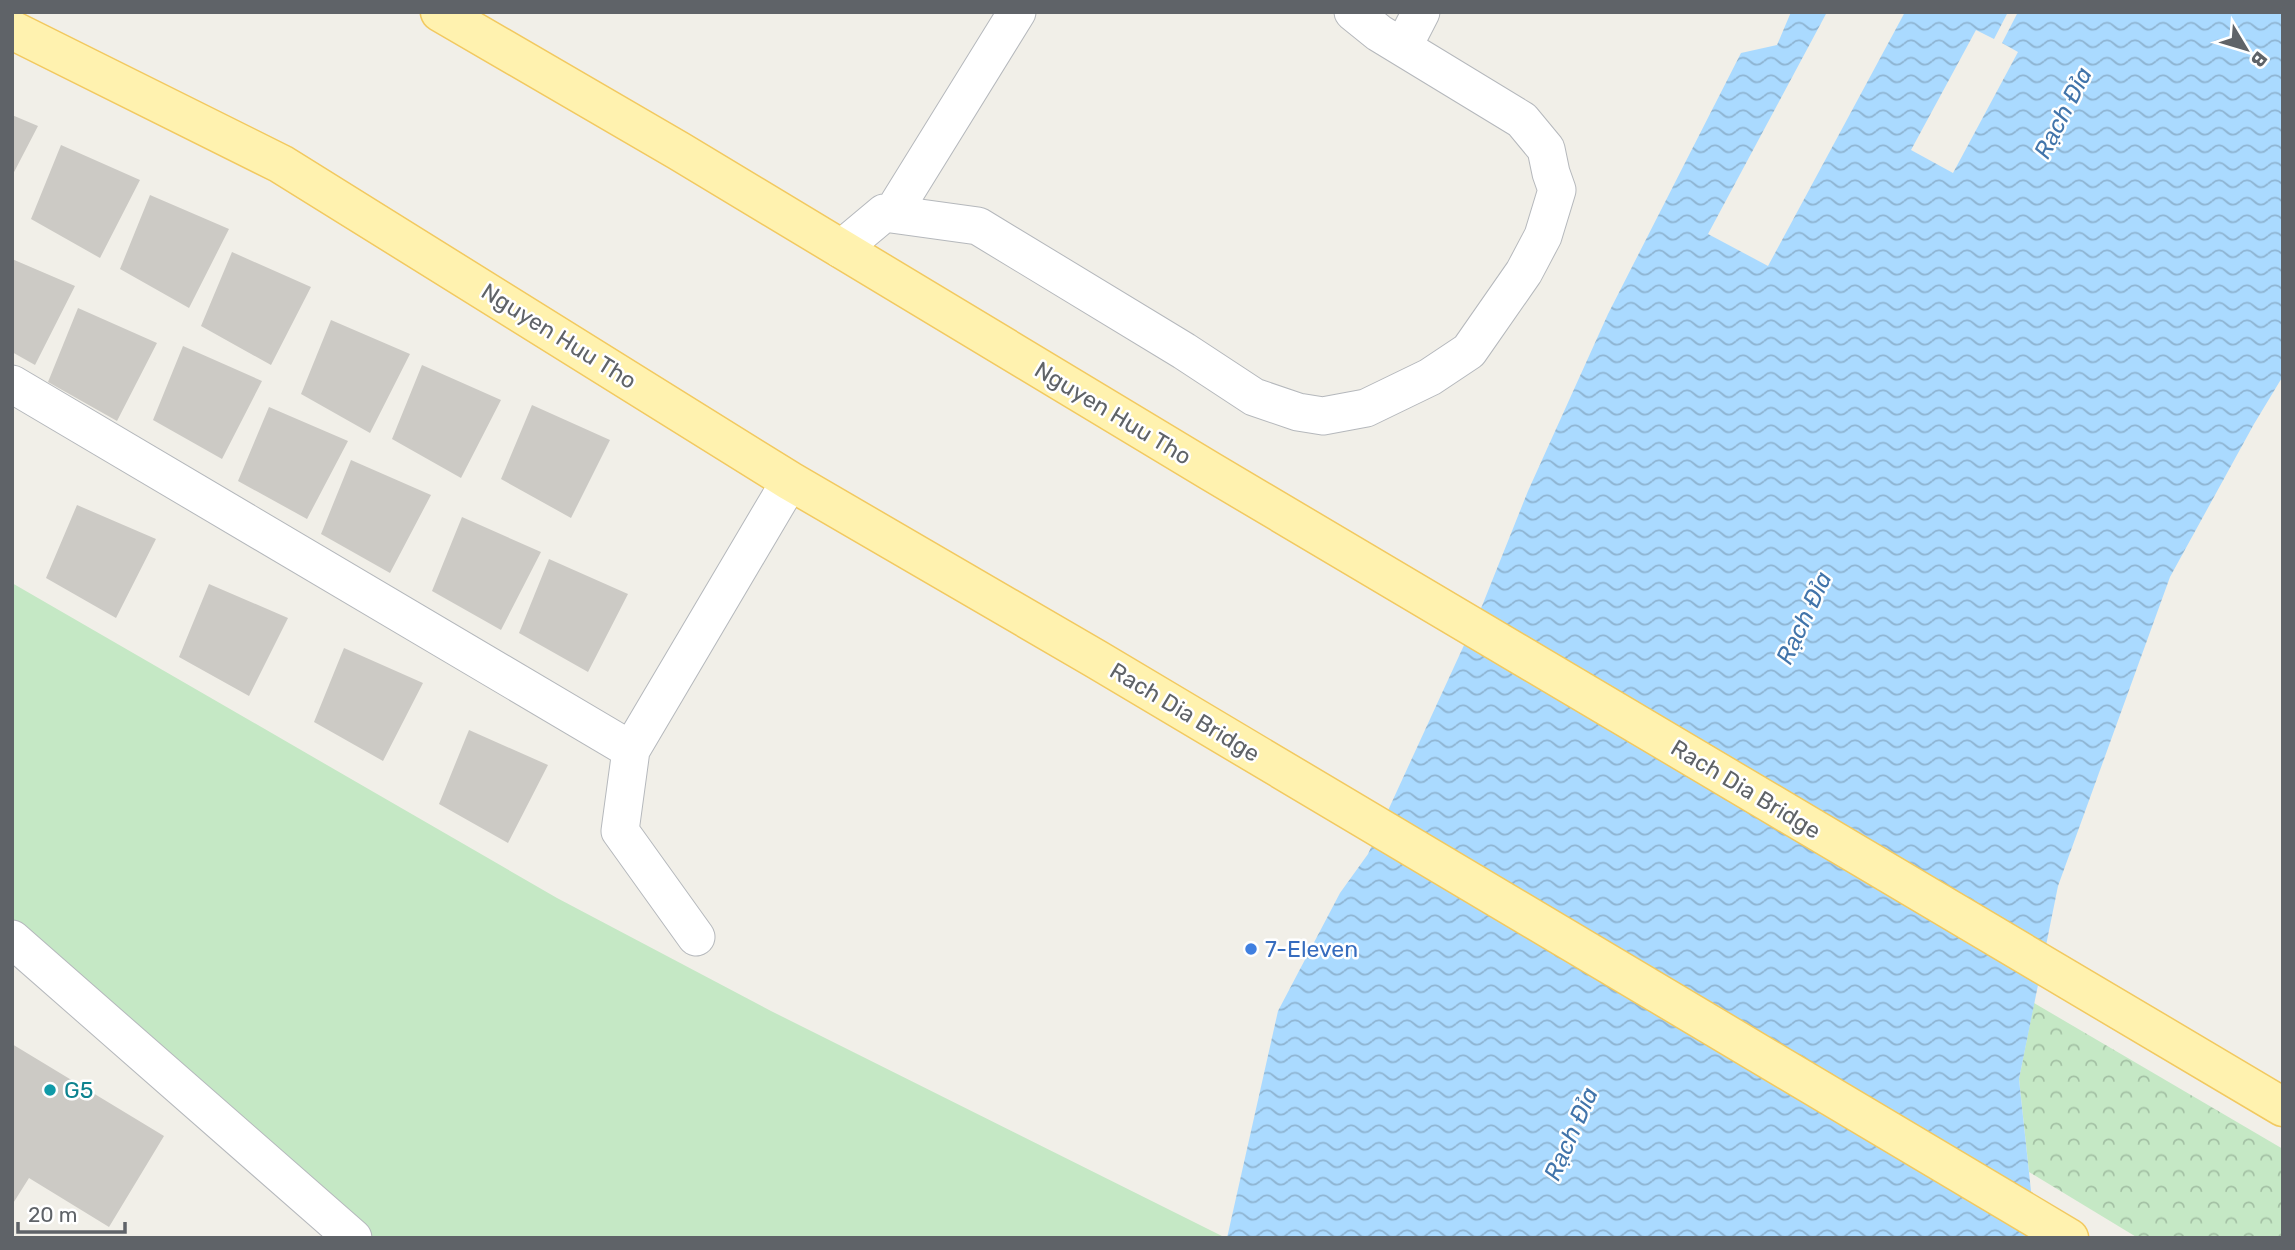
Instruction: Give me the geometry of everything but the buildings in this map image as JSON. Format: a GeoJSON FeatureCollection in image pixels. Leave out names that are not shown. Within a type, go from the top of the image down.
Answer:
{"type":"FeatureCollection","features":[{"type":"Feature","properties":{"kind":"main road","name":"Nguyen Huu Tho"},"geometry":{"type":"LineString","coordinates":[[440,12],[679,151],[1210,471]]}},
{"type":"Feature","properties":{"kind":"main road","name":"Nguyen Huu Tho"},"geometry":{"type":"LineString","coordinates":[[12,30],[281,164],[790,481],[1096,659]]}},
{"type":"Feature","properties":{"kind":"main road","name":"Rach Dia Bridge"},"geometry":{"type":"LineString","coordinates":[[1210,471],[2283,1107]]}},
{"type":"Feature","properties":{"kind":"main road","name":"Rach Dia Bridge"},"geometry":{"type":"LineString","coordinates":[[1096,659],[2069,1238]]}},
{"type":"Feature","properties":{"kind":"street"},"geometry":{"type":"LineString","coordinates":[[892,214],[1017,12]]}},
{"type":"Feature","properties":{"kind":"street"},"geometry":{"type":"LineString","coordinates":[[841,249],[884,213],[978,226],[1184,351],[1254,397],[1298,412],[1323,416],[1366,408],[1430,377],[1469,351],[1524,272],[1543,236],[1557,190],[1550,173],[1546,149],[1522,120],[1379,33],[1353,12]]}},
{"type":"Feature","properties":{"kind":"street"},"geometry":{"type":"LineString","coordinates":[[1403,47],[1421,12]]}},
{"type":"Feature","properties":{"kind":"street"},"geometry":{"type":"LineString","coordinates":[[12,384],[631,750]]}},
{"type":"Feature","properties":{"kind":"street"},"geometry":{"type":"LineString","coordinates":[[696,937],[620,831],[631,750],[790,481]]}},
{"type":"Feature","properties":{"kind":"street"},"geometry":{"type":"LineString","coordinates":[[12,939],[353,1238]]}},
{"type":"Feature","properties":{"kind":"green space"},"geometry":{"type":"Polygon","coordinates":[[[12,583],[557,898],[771,1011],[1226,1238],[353,1238],[12,940],[12,583]]]}},
{"type":"Feature","properties":{"kind":"green space"},"geometry":{"type":"Polygon","coordinates":[[[2034,1003],[2283,1149],[2283,1238],[2138,1238],[2029,1172],[2019,1079],[2034,1003]]]}},
{"type":"Feature","properties":{"kind":"water","name":"Rạch Đỉa"},"geometry":{"type":"Polygon","coordinates":[[[1791,12],[2283,12],[2283,376],[2170,577],[2058,886],[2019,1079],[2036,1238],[1227,1238],[1278,1011],[1340,893],[1368,854],[1482,606],[1528,491],[1608,314],[1741,53],[1777,45],[1791,12]]]}},
{"type":"Feature","properties":{"kind":"pier"},"geometry":{"type":"Polygon","coordinates":[[[1827,12],[1905,12],[1768,266],[1708,234],[1827,12]]]}},
{"type":"Feature","properties":{"kind":"pier"},"geometry":{"type":"Polygon","coordinates":[[[2008,12],[2018,12],[2002,43],[2018,52],[1953,173],[1911,150],[1976,30],[1994,39],[2008,12]]]}},
{"type":"Feature","properties":{"kind":"place","name":"7-Eleven"},"geometry":{"type":"Point","coordinates":[1251,949]}},
{"type":"Feature","properties":{"kind":"place","name":"G5"},"geometry":{"type":"Point","coordinates":[50,1090]}}]}
